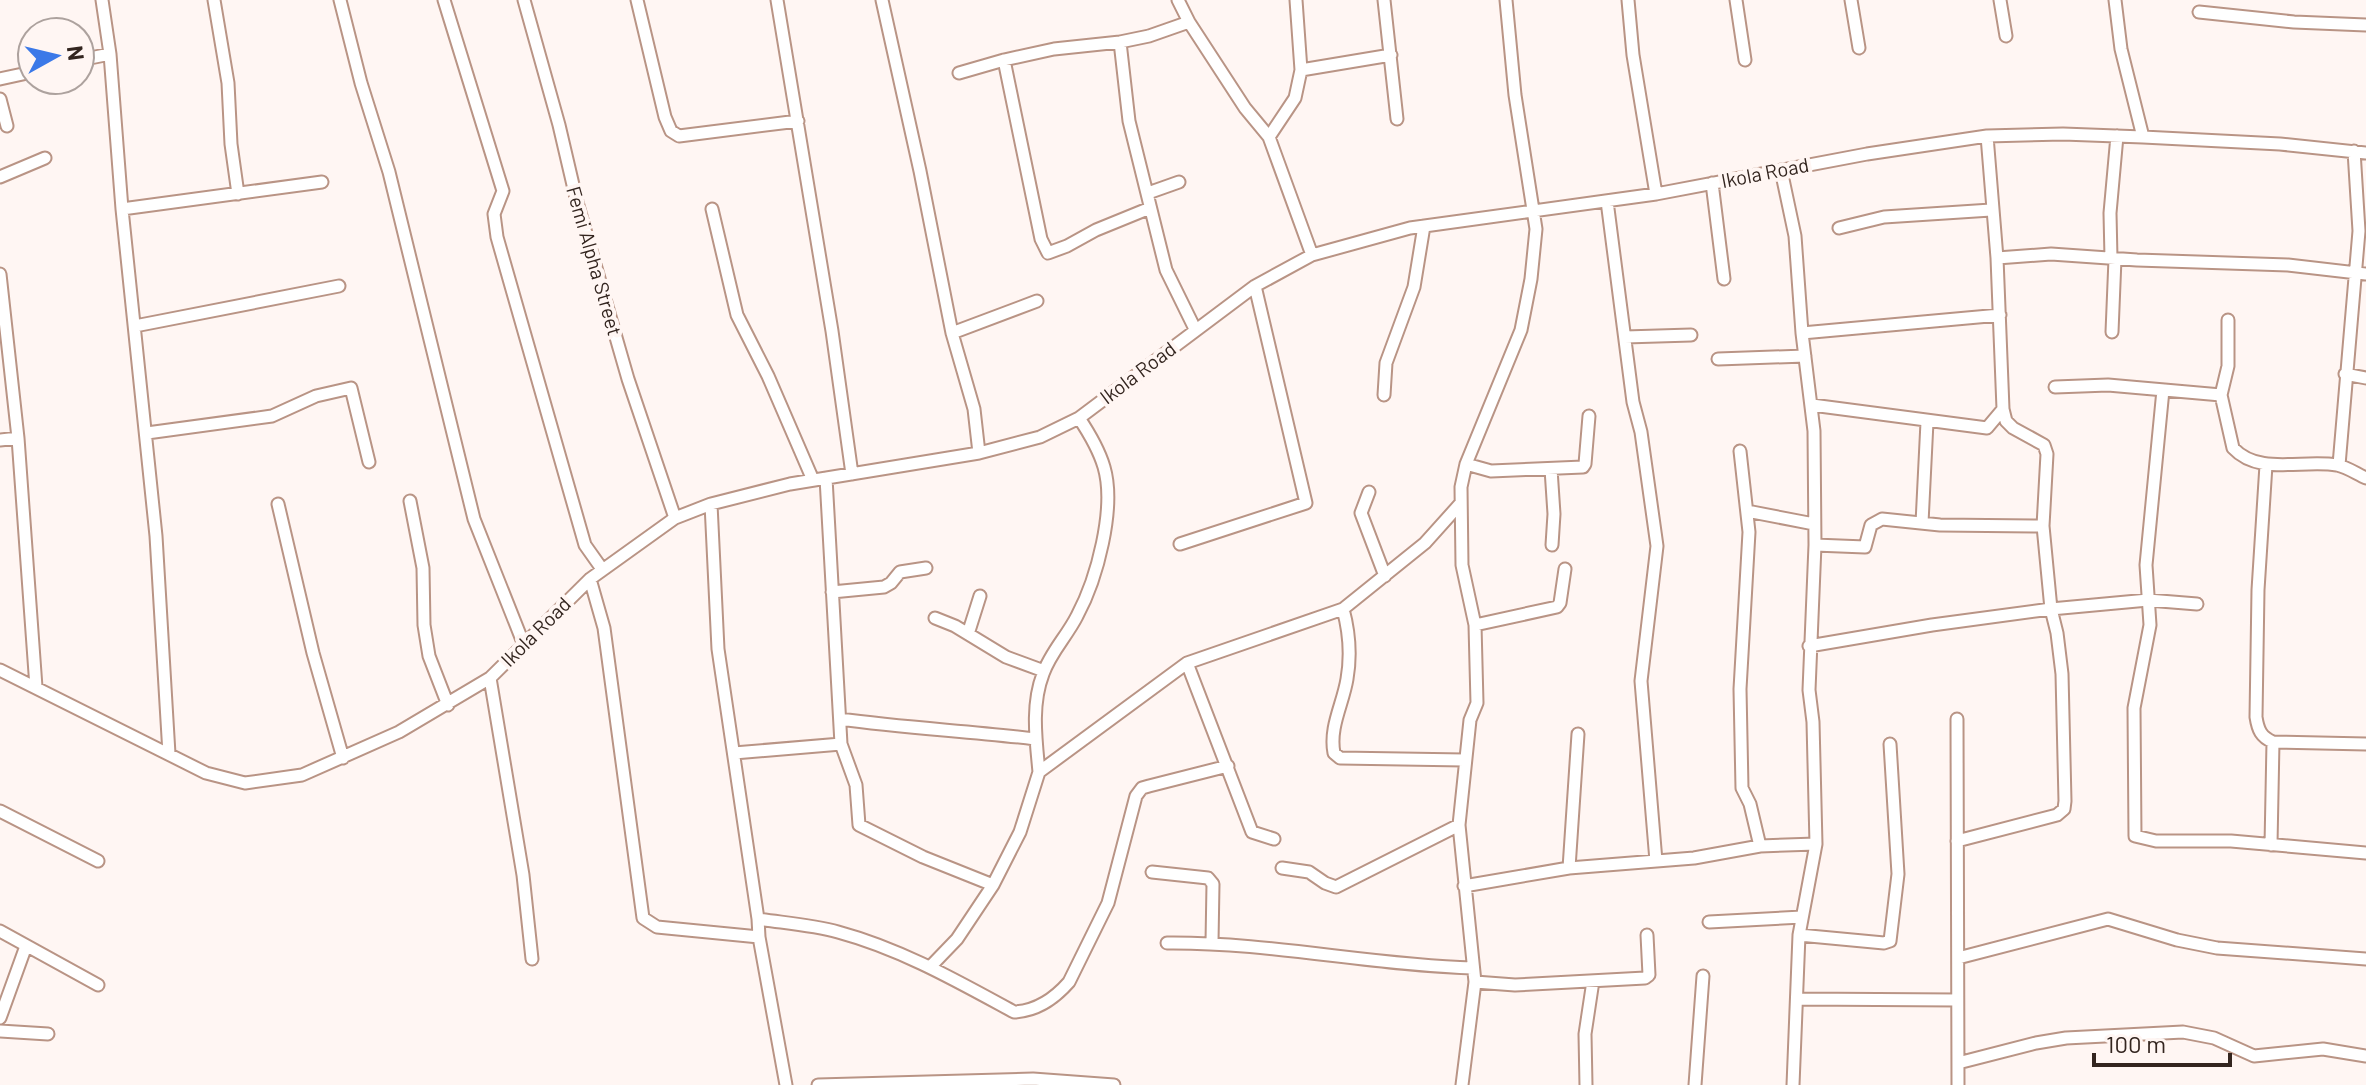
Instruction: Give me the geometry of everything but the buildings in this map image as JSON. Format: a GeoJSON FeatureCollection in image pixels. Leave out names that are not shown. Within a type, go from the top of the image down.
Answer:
{"type":"FeatureCollection","features":[{"type":"Feature","properties":{"kind":"street"},"geometry":{"type":"LineString","coordinates":[[102,0],[147,433],[169,754]]}},
{"type":"Feature","properties":{"kind":"street"},"geometry":{"type":"LineString","coordinates":[[214,0],[228,83],[231,144],[238,194]]}},
{"type":"Feature","properties":{"kind":"street"},"geometry":{"type":"LineString","coordinates":[[340,0],[361,83],[389,172],[474,519],[524,645]]}},
{"type":"Feature","properties":{"kind":"street"},"geometry":{"type":"LineString","coordinates":[[444,0],[503,191],[494,216],[504,265],[585,545],[602,569]]}},
{"type":"Feature","properties":{"kind":"street","name":"Femi Alpha Street"},"geometry":{"type":"LineString","coordinates":[[524,0],[623,364],[675,518]]}},
{"type":"Feature","properties":{"kind":"street"},"geometry":{"type":"LineString","coordinates":[[637,0],[671,131],[679,136],[798,121]]}},
{"type":"Feature","properties":{"kind":"street"},"geometry":{"type":"LineString","coordinates":[[777,0],[846,419],[852,474]]}},
{"type":"Feature","properties":{"kind":"street"},"geometry":{"type":"LineString","coordinates":[[882,0],[952,333],[974,409],[979,453]]}},
{"type":"Feature","properties":{"kind":"street"},"geometry":{"type":"LineString","coordinates":[[1178,0],[1245,108],[1269,137],[1312,255]]}},
{"type":"Feature","properties":{"kind":"street"},"geometry":{"type":"LineString","coordinates":[[1269,137],[1295,98],[1301,70],[1296,0]]}},
{"type":"Feature","properties":{"kind":"street"},"geometry":{"type":"LineString","coordinates":[[1384,0],[1397,119]]}},
{"type":"Feature","properties":{"kind":"street"},"geometry":{"type":"LineString","coordinates":[[1462,1085],[1475,982],[1459,825],[1464,760],[1470,720],[1477,703],[1475,625],[1462,565],[1460,504],[1466,464],[1521,330],[1536,229],[1515,95],[1506,0]]}},
{"type":"Feature","properties":{"kind":"street"},"geometry":{"type":"LineString","coordinates":[[1628,0],[1633,55],[1656,194]]}},
{"type":"Feature","properties":{"kind":"street"},"geometry":{"type":"LineString","coordinates":[[1736,0],[1745,60]]}},
{"type":"Feature","properties":{"kind":"street"},"geometry":{"type":"LineString","coordinates":[[1851,0],[1859,48]]}},
{"type":"Feature","properties":{"kind":"street"},"geometry":{"type":"LineString","coordinates":[[2000,0],[2006,36]]}},
{"type":"Feature","properties":{"kind":"street"},"geometry":{"type":"LineString","coordinates":[[2115,0],[2121,49],[2143,137]]}},
{"type":"Feature","properties":{"kind":"street"},"geometry":{"type":"LineString","coordinates":[[2199,12],[2294,22],[2366,25]]}},
{"type":"Feature","properties":{"kind":"street"},"geometry":{"type":"LineString","coordinates":[[959,73],[1054,49],[1149,36],[1189,22]]}},
{"type":"Feature","properties":{"kind":"street"},"geometry":{"type":"LineString","coordinates":[[1120,42],[1129,121],[1166,270],[1195,329]]}},
{"type":"Feature","properties":{"kind":"street"},"geometry":{"type":"LineString","coordinates":[[96,57],[110,54]]}},
{"type":"Feature","properties":{"kind":"street"},"geometry":{"type":"LineString","coordinates":[[1301,70],[1391,55]]}},
{"type":"Feature","properties":{"kind":"street"},"geometry":{"type":"LineString","coordinates":[[1004,60],[1041,239],[1048,253],[1150,208]]}},
{"type":"Feature","properties":{"kind":"street"},"geometry":{"type":"LineString","coordinates":[[0,99],[7,126]]}},
{"type":"Feature","properties":{"kind":"street"},"geometry":{"type":"LineString","coordinates":[[1957,841],[2057,815],[2064,809],[2062,674],[2051,609],[2043,526],[2045,449],[2044,445],[2009,425],[2003,409],[1999,370],[1997,258],[1987,136]]}},
{"type":"Feature","properties":{"kind":"street","name":"Ikola Road"},"geometry":{"type":"LineString","coordinates":[[0,670],[206,773],[245,783],[302,775],[399,732],[490,678],[590,579],[675,518],[711,504],[813,480],[979,453],[1040,437],[1079,418],[1255,286],[1312,255],[1424,226],[1656,194],[1881,151],[1987,136],[2143,137],[2280,144],[2360,152]]}},
{"type":"Feature","properties":{"kind":"street"},"geometry":{"type":"LineString","coordinates":[[2112,332],[2110,213],[2117,136]]}},
{"type":"Feature","properties":{"kind":"street"},"geometry":{"type":"LineString","coordinates":[[2339,465],[2345,374],[2361,272],[2360,152]]}},
{"type":"Feature","properties":{"kind":"street"},"geometry":{"type":"LineString","coordinates":[[0,177],[45,158]]}},
{"type":"Feature","properties":{"kind":"street"},"geometry":{"type":"LineString","coordinates":[[1781,170],[1795,236],[1802,333],[1814,431],[1815,545],[1809,646],[1816,844],[1799,935],[1793,1085]]}},
{"type":"Feature","properties":{"kind":"street"},"geometry":{"type":"LineString","coordinates":[[122,209],[322,182]]}},
{"type":"Feature","properties":{"kind":"street"},"geometry":{"type":"LineString","coordinates":[[1148,193],[1179,182]]}},
{"type":"Feature","properties":{"kind":"street"},"geometry":{"type":"LineString","coordinates":[[1712,183],[1724,279]]}},
{"type":"Feature","properties":{"kind":"street"},"geometry":{"type":"LineString","coordinates":[[1607,201],[1633,402],[1641,432],[1657,546],[1658,562],[1648,614],[1641,681],[1656,861]]}},
{"type":"Feature","properties":{"kind":"street"},"geometry":{"type":"LineString","coordinates":[[712,209],[737,315],[768,376],[813,480]]}},
{"type":"Feature","properties":{"kind":"street"},"geometry":{"type":"LineString","coordinates":[[1839,228],[1884,217],[1991,210]]}},
{"type":"Feature","properties":{"kind":"street"},"geometry":{"type":"LineString","coordinates":[[1384,395],[1386,363],[1414,287],[1424,226]]}},
{"type":"Feature","properties":{"kind":"street"},"geometry":{"type":"LineString","coordinates":[[1997,258],[2051,254],[2288,265],[2361,272]]}},
{"type":"Feature","properties":{"kind":"street"},"geometry":{"type":"LineString","coordinates":[[0,274],[18,438],[36,687]]}},
{"type":"Feature","properties":{"kind":"street"},"geometry":{"type":"LineString","coordinates":[[135,326],[339,286]]}},
{"type":"Feature","properties":{"kind":"street"},"geometry":{"type":"LineString","coordinates":[[1180,544],[1306,503],[1255,286]]}},
{"type":"Feature","properties":{"kind":"street"},"geometry":{"type":"LineString","coordinates":[[952,333],[1037,301]]}},
{"type":"Feature","properties":{"kind":"street"},"geometry":{"type":"LineString","coordinates":[[1802,333],[2000,315]]}},
{"type":"Feature","properties":{"kind":"street"},"geometry":{"type":"LineString","coordinates":[[2228,320],[2228,366],[2221,395],[2233,448],[2239,454],[2266,465],[2339,465],[2366,478]]}},
{"type":"Feature","properties":{"kind":"street"},"geometry":{"type":"LineString","coordinates":[[1625,337],[1691,335]]}},
{"type":"Feature","properties":{"kind":"street"},"geometry":{"type":"LineString","coordinates":[[1718,359],[1805,356]]}},
{"type":"Feature","properties":{"kind":"street"},"geometry":{"type":"LineString","coordinates":[[2345,374],[2366,378]]}},
{"type":"Feature","properties":{"kind":"street"},"geometry":{"type":"LineString","coordinates":[[2055,387],[2108,385],[2221,395]]}},
{"type":"Feature","properties":{"kind":"street"},"geometry":{"type":"LineString","coordinates":[[147,433],[272,416],[316,396],[351,388],[369,462]]}},
{"type":"Feature","properties":{"kind":"street"},"geometry":{"type":"LineString","coordinates":[[2163,390],[2146,565],[2150,625],[2134,708],[2135,836],[2156,841],[2271,845],[2366,853]]}},
{"type":"Feature","properties":{"kind":"street"},"geometry":{"type":"LineString","coordinates":[[1812,405],[1987,428],[2003,409]]}},
{"type":"Feature","properties":{"kind":"street"},"geometry":{"type":"LineString","coordinates":[[1466,464],[1491,471],[1581,468],[1585,465],[1589,416]]}},
{"type":"Feature","properties":{"kind":"street"},"geometry":{"type":"LineString","coordinates":[[931,966],[957,939],[993,885],[1020,832],[1039,772],[1035,739],[1038,690],[1044,671],[1081,608],[1101,551],[1108,491],[1105,468],[1079,418]]}},
{"type":"Feature","properties":{"kind":"street"},"geometry":{"type":"LineString","coordinates":[[1922,523],[1927,422]]}},
{"type":"Feature","properties":{"kind":"street"},"geometry":{"type":"LineString","coordinates":[[0,440],[18,438]]}},
{"type":"Feature","properties":{"kind":"street"},"geometry":{"type":"LineString","coordinates":[[1740,451],[1749,561],[1740,689],[1742,788],[1750,804],[1760,846]]}},
{"type":"Feature","properties":{"kind":"street"},"geometry":{"type":"LineString","coordinates":[[2266,465],[2258,590],[2258,729],[2264,738],[2273,742],[2366,744]]}},
{"type":"Feature","properties":{"kind":"street"},"geometry":{"type":"LineString","coordinates":[[1551,469],[1554,514],[1552,545]]}},
{"type":"Feature","properties":{"kind":"street"},"geometry":{"type":"LineString","coordinates":[[826,478],[841,744],[856,785],[857,821],[861,827],[923,857],[993,885]]}},
{"type":"Feature","properties":{"kind":"street"},"geometry":{"type":"LineString","coordinates":[[1369,492],[1361,513],[1385,576]]}},
{"type":"Feature","properties":{"kind":"street"},"geometry":{"type":"LineString","coordinates":[[410,501],[423,568],[424,625],[429,656],[448,705]]}},
{"type":"Feature","properties":{"kind":"street"},"geometry":{"type":"LineString","coordinates":[[278,504],[313,653],[343,758]]}},
{"type":"Feature","properties":{"kind":"street"},"geometry":{"type":"LineString","coordinates":[[711,504],[718,649],[759,937],[786,1085]]}},
{"type":"Feature","properties":{"kind":"street"},"geometry":{"type":"LineString","coordinates":[[1039,772],[1187,663],[1343,609],[1425,543],[1460,504]]}},
{"type":"Feature","properties":{"kind":"street"},"geometry":{"type":"LineString","coordinates":[[1747,511],[1814,524]]}},
{"type":"Feature","properties":{"kind":"street"},"geometry":{"type":"LineString","coordinates":[[1815,545],[1865,547],[1875,521],[2043,526]]}},
{"type":"Feature","properties":{"kind":"street"},"geometry":{"type":"LineString","coordinates":[[832,592],[884,587],[900,572],[926,568]]}},
{"type":"Feature","properties":{"kind":"street"},"geometry":{"type":"LineString","coordinates":[[1475,625],[1557,607],[1565,569]]}},
{"type":"Feature","properties":{"kind":"street"},"geometry":{"type":"LineString","coordinates":[[590,579],[604,628],[643,918],[657,927],[759,937]]}},
{"type":"Feature","properties":{"kind":"street"},"geometry":{"type":"LineString","coordinates":[[968,634],[980,596]]}},
{"type":"Feature","properties":{"kind":"street"},"geometry":{"type":"LineString","coordinates":[[1809,646],[2051,609],[2148,600],[2197,604]]}},
{"type":"Feature","properties":{"kind":"street"},"geometry":{"type":"LineString","coordinates":[[1343,609],[1350,656],[1336,718],[1332,745],[1334,753],[1340,758],[1464,760]]}},
{"type":"Feature","properties":{"kind":"street"},"geometry":{"type":"LineString","coordinates":[[935,618],[1006,657],[1044,671]]}},
{"type":"Feature","properties":{"kind":"street"},"geometry":{"type":"LineString","coordinates":[[1187,663],[1252,832],[1274,839]]}},
{"type":"Feature","properties":{"kind":"street"},"geometry":{"type":"LineString","coordinates":[[490,678],[523,875],[532,959]]}},
{"type":"Feature","properties":{"kind":"street"},"geometry":{"type":"LineString","coordinates":[[840,719],[1035,739]]}},
{"type":"Feature","properties":{"kind":"street"},"geometry":{"type":"LineString","coordinates":[[1957,719],[1958,1085]]}},
{"type":"Feature","properties":{"kind":"street"},"geometry":{"type":"LineString","coordinates":[[1569,868],[1578,734]]}},
{"type":"Feature","properties":{"kind":"street"},"geometry":{"type":"LineString","coordinates":[[2271,845],[2273,742]]}},
{"type":"Feature","properties":{"kind":"street"},"geometry":{"type":"LineString","coordinates":[[734,753],[841,744]]}},
{"type":"Feature","properties":{"kind":"street"},"geometry":{"type":"LineString","coordinates":[[1799,935],[1890,941],[1898,874],[1890,744]]}},
{"type":"Feature","properties":{"kind":"street"},"geometry":{"type":"LineString","coordinates":[[758,919],[837,931],[931,966],[1014,1012],[1028,1011],[1069,982],[1108,903],[1136,796],[1142,788],[1228,766]]}},
{"type":"Feature","properties":{"kind":"street"},"geometry":{"type":"LineString","coordinates":[[0,811],[98,861]]}},
{"type":"Feature","properties":{"kind":"street"},"geometry":{"type":"LineString","coordinates":[[1282,868],[1309,872],[1336,887],[1459,825]]}},
{"type":"Feature","properties":{"kind":"street"},"geometry":{"type":"LineString","coordinates":[[1464,886],[1569,868],[1694,858],[1760,846],[1816,844]]}},
{"type":"Feature","properties":{"kind":"street"},"geometry":{"type":"LineString","coordinates":[[1152,872],[1208,878],[1213,884],[1212,942]]}},
{"type":"Feature","properties":{"kind":"street"},"geometry":{"type":"LineString","coordinates":[[1709,922],[1802,917]]}},
{"type":"Feature","properties":{"kind":"street"},"geometry":{"type":"LineString","coordinates":[[1958,958],[2108,919],[2177,940],[2217,948],[2366,959]]}},
{"type":"Feature","properties":{"kind":"street"},"geometry":{"type":"LineString","coordinates":[[0,931],[98,985]]}},
{"type":"Feature","properties":{"kind":"street"},"geometry":{"type":"LineString","coordinates":[[1475,982],[1515,985],[1647,977],[1647,935]]}},
{"type":"Feature","properties":{"kind":"street"},"geometry":{"type":"LineString","coordinates":[[1167,943],[1212,942],[1431,967],[1472,968]]}},
{"type":"Feature","properties":{"kind":"street"},"geometry":{"type":"LineString","coordinates":[[0,1018],[26,946]]}},
{"type":"Feature","properties":{"kind":"street"},"geometry":{"type":"LineString","coordinates":[[1695,1085],[1703,976]]}},
{"type":"Feature","properties":{"kind":"street"},"geometry":{"type":"LineString","coordinates":[[1586,1085],[1585,1034],[1593,981]]}},
{"type":"Feature","properties":{"kind":"street"},"geometry":{"type":"LineString","coordinates":[[1797,999],[1957,1000]]}},
{"type":"Feature","properties":{"kind":"street"},"geometry":{"type":"LineString","coordinates":[[0,1031],[48,1034]]}},
{"type":"Feature","properties":{"kind":"street"},"geometry":{"type":"LineString","coordinates":[[1958,1063],[2066,1038],[2183,1032],[2214,1038],[2254,1056],[2323,1049],[2366,1056]]}},
{"type":"Feature","properties":{"kind":"street"},"geometry":{"type":"LineString","coordinates":[[818,1085],[1033,1079],[1114,1085]]}}]}
